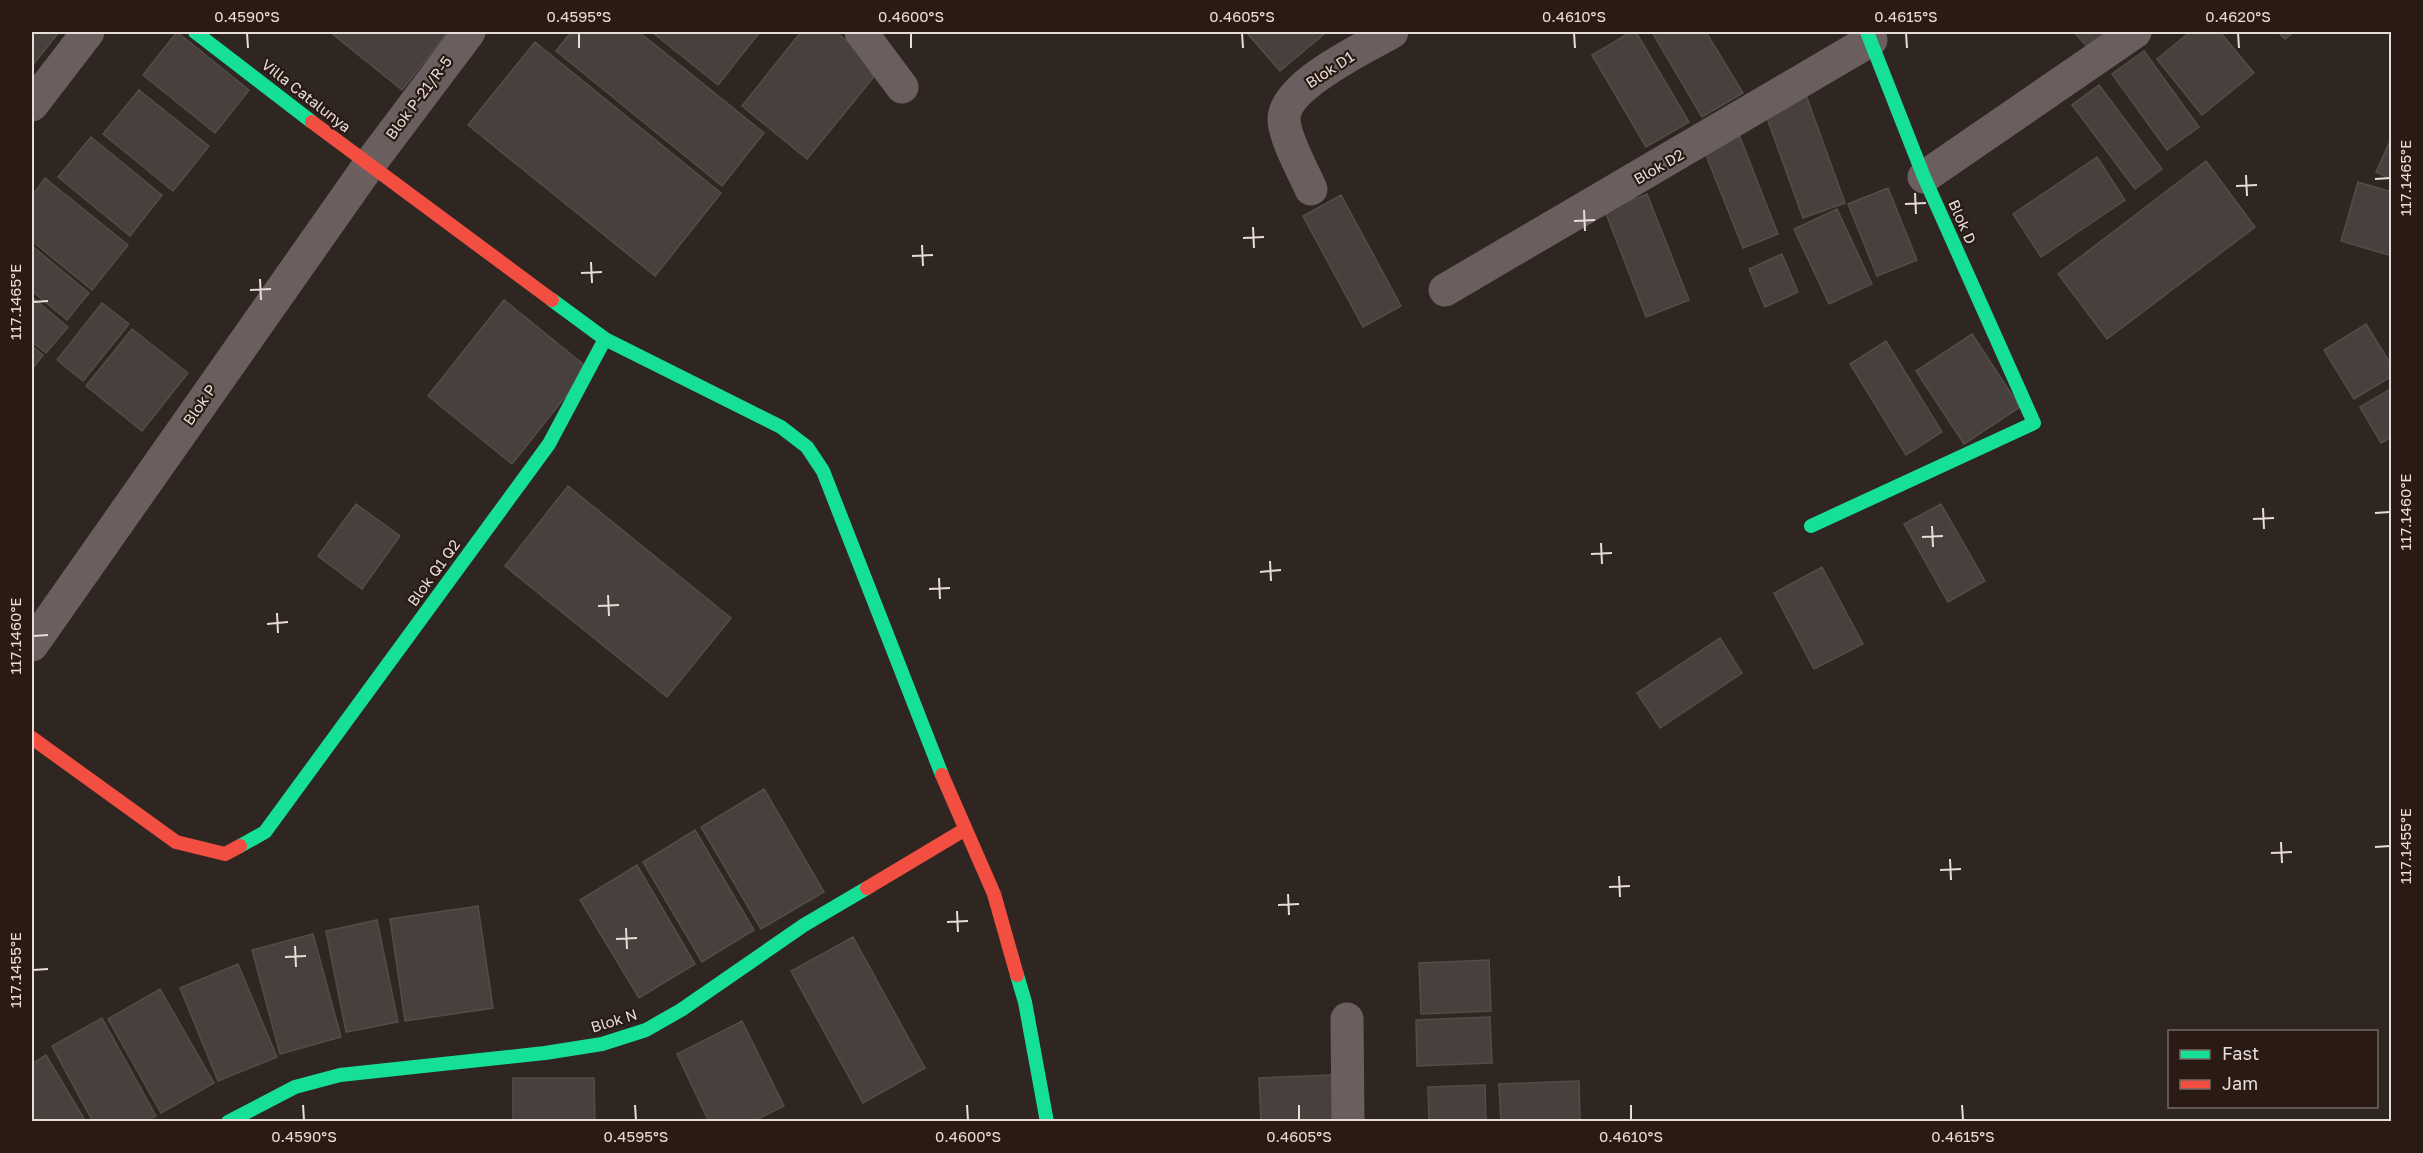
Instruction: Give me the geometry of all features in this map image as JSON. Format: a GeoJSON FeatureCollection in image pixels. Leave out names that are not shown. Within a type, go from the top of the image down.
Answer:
{"type":"FeatureCollection","features":[{"type":"Feature","properties":{"kind":"street"},"geometry":{"type":"LineString","coordinates":[[32,105],[88,32]]}},
{"type":"Feature","properties":{"kind":"street","name":"Villa Catalunya"},"geometry":{"type":"LineString","coordinates":[[195,32],[369,165]]}},
{"type":"Feature","properties":{"kind":"street","name":"Blok P-21/R-5"},"geometry":{"type":"LineString","coordinates":[[369,165],[469,32]]}},
{"type":"Feature","properties":{"kind":"street"},"geometry":{"type":"LineString","coordinates":[[861,32],[902,87]]}},
{"type":"Feature","properties":{"kind":"street","name":"Blok D1"},"geometry":{"type":"LineString","coordinates":[[1311,189],[1284,119],[1290,100],[1307,83],[1392,32]]}},
{"type":"Feature","properties":{"kind":"street"},"geometry":{"type":"LineString","coordinates":[[1924,177],[2135,32]]}},
{"type":"Feature","properties":{"kind":"street","name":"Blok D"},"geometry":{"type":"LineString","coordinates":[[1811,526],[2034,423],[1924,177],[1869,36]]}},
{"type":"Feature","properties":{"kind":"street","name":"Blok D2"},"geometry":{"type":"LineString","coordinates":[[1445,290],[1660,166],[1869,36]]}},
{"type":"Feature","properties":{"kind":"street"},"geometry":{"type":"LineString","coordinates":[[369,165],[605,339],[781,427],[807,447],[823,471],[964,830],[994,894],[1025,1002],[1047,1122]]}},
{"type":"Feature","properties":{"kind":"street","name":"Blok P"},"geometry":{"type":"LineString","coordinates":[[32,645],[369,165]]}},
{"type":"Feature","properties":{"kind":"street","name":"Blok Q1 Q2"},"geometry":{"type":"LineString","coordinates":[[32,738],[176,842],[225,854],[265,832],[549,444],[605,339]]}},
{"type":"Feature","properties":{"kind":"street","name":"Blok N"},"geometry":{"type":"LineString","coordinates":[[228,1122],[295,1087],[340,1075],[545,1053],[602,1044],[646,1030],[681,1010],[804,925],[964,830]]}},
{"type":"Feature","properties":{"kind":"street"},"geometry":{"type":"LineString","coordinates":[[1347,1019],[1348,1122]]}},
{"type":"Feature","properties":{"kind":"building"},"geometry":{"type":"Polygon","coordinates":[[[32,32],[59,32],[32,66],[32,32]]]}},
{"type":"Feature","properties":{"kind":"building"},"geometry":{"type":"Polygon","coordinates":[[[177,32],[249,90],[215,133],[143,75],[177,32]]]}},
{"type":"Feature","properties":{"kind":"building"},"geometry":{"type":"Polygon","coordinates":[[[330,32],[448,32],[402,90],[330,32]]]}},
{"type":"Feature","properties":{"kind":"building"},"geometry":{"type":"Polygon","coordinates":[[[571,32],[639,32],[764,133],[722,186],[556,51],[571,32]]]}},
{"type":"Feature","properties":{"kind":"building"},"geometry":{"type":"Polygon","coordinates":[[[652,32],[760,32],[718,85],[652,32]]]}},
{"type":"Feature","properties":{"kind":"building"},"geometry":{"type":"Polygon","coordinates":[[[801,32],[836,32],[881,68],[807,159],[742,106],[801,32]]]}},
{"type":"Feature","properties":{"kind":"building"},"geometry":{"type":"Polygon","coordinates":[[[1246,32],[1322,32],[1324,34],[1280,71],[1246,32]]]}},
{"type":"Feature","properties":{"kind":"building"},"geometry":{"type":"Polygon","coordinates":[[[1631,32],[1636,32],[1689,122],[1646,147],[1592,55],[1631,32]]]}},
{"type":"Feature","properties":{"kind":"building"},"geometry":{"type":"Polygon","coordinates":[[[1652,32],[1706,32],[1743,93],[1702,117],[1652,32]]]}},
{"type":"Feature","properties":{"kind":"building"},"geometry":{"type":"Polygon","coordinates":[[[2074,32],[2107,32],[2088,48],[2074,32]]]}},
{"type":"Feature","properties":{"kind":"building"},"geometry":{"type":"Polygon","coordinates":[[[2190,32],[2220,32],[2254,73],[2202,115],[2157,59],[2190,32]]]}},
{"type":"Feature","properties":{"kind":"building"},"geometry":{"type":"Polygon","coordinates":[[[2278,32],[2294,32],[2285,39],[2278,32]]]}},
{"type":"Feature","properties":{"kind":"building"},"geometry":{"type":"Polygon","coordinates":[[[535,42],[721,193],[655,276],[468,125],[535,42]]]}},
{"type":"Feature","properties":{"kind":"building"},"geometry":{"type":"Polygon","coordinates":[[[2144,51],[2199,127],[2167,150],[2112,74],[2144,51]]]}},
{"type":"Feature","properties":{"kind":"building"},"geometry":{"type":"Polygon","coordinates":[[[2099,85],[2162,169],[2135,189],[2072,105],[2099,85]]]}},
{"type":"Feature","properties":{"kind":"building"},"geometry":{"type":"Polygon","coordinates":[[[139,90],[209,146],[173,191],[103,134],[139,90]]]}},
{"type":"Feature","properties":{"kind":"building"},"geometry":{"type":"Polygon","coordinates":[[[1806,95],[1845,203],[1803,218],[1764,110],[1806,95]]]}},
{"type":"Feature","properties":{"kind":"building"},"geometry":{"type":"Polygon","coordinates":[[[1738,132],[1778,234],[1743,248],[1702,145],[1738,132]]]}},
{"type":"Feature","properties":{"kind":"building"},"geometry":{"type":"Polygon","coordinates":[[[91,137],[162,195],[130,236],[58,177],[91,137]]]}},
{"type":"Feature","properties":{"kind":"building"},"geometry":{"type":"Polygon","coordinates":[[[2392,137],[2392,180],[2376,172],[2392,137]]]}},
{"type":"Feature","properties":{"kind":"building"},"geometry":{"type":"Polygon","coordinates":[[[2097,157],[2125,200],[2041,257],[2013,214],[2097,157]]]}},
{"type":"Feature","properties":{"kind":"building"},"geometry":{"type":"Polygon","coordinates":[[[2206,161],[2255,227],[2107,339],[2058,274],[2206,161]]]}},
{"type":"Feature","properties":{"kind":"building"},"geometry":{"type":"Polygon","coordinates":[[[45,178],[128,245],[92,290],[32,241],[32,196],[45,178]]]}},
{"type":"Feature","properties":{"kind":"building"},"geometry":{"type":"Polygon","coordinates":[[[2358,182],[2392,192],[2392,256],[2341,241],[2358,182]]]}},
{"type":"Feature","properties":{"kind":"building"},"geometry":{"type":"Polygon","coordinates":[[[1888,188],[1917,260],[1877,276],[1848,204],[1888,188]]]}},
{"type":"Feature","properties":{"kind":"building"},"geometry":{"type":"Polygon","coordinates":[[[1647,194],[1689,300],[1646,317],[1605,211],[1647,194]]]}},
{"type":"Feature","properties":{"kind":"building"},"geometry":{"type":"Polygon","coordinates":[[[1341,195],[1401,306],[1363,327],[1303,216],[1341,195]]]}},
{"type":"Feature","properties":{"kind":"building"},"geometry":{"type":"Polygon","coordinates":[[[1837,209],[1872,284],[1829,304],[1794,229],[1837,209]]]}},
{"type":"Feature","properties":{"kind":"building"},"geometry":{"type":"Polygon","coordinates":[[[32,246],[89,293],[67,320],[32,291],[32,246]]]}},
{"type":"Feature","properties":{"kind":"building"},"geometry":{"type":"Polygon","coordinates":[[[1782,254],[1798,292],[1765,307],[1749,269],[1782,254]]]}},
{"type":"Feature","properties":{"kind":"building"},"geometry":{"type":"Polygon","coordinates":[[[32,297],[68,327],[46,353],[32,342],[32,297]]]}},
{"type":"Feature","properties":{"kind":"building"},"geometry":{"type":"Polygon","coordinates":[[[504,300],[588,368],[512,464],[428,396],[504,300]]]}},
{"type":"Feature","properties":{"kind":"building"},"geometry":{"type":"Polygon","coordinates":[[[102,303],[129,324],[83,381],[57,360],[102,303]]]}},
{"type":"Feature","properties":{"kind":"building"},"geometry":{"type":"Polygon","coordinates":[[[2366,324],[2392,366],[2392,376],[2354,399],[2324,350],[2366,324]]]}},
{"type":"Feature","properties":{"kind":"building"},"geometry":{"type":"Polygon","coordinates":[[[132,329],[188,373],[142,431],[86,386],[132,329]]]}},
{"type":"Feature","properties":{"kind":"building"},"geometry":{"type":"Polygon","coordinates":[[[1972,334],[2020,407],[1964,444],[1916,371],[1972,334]]]}},
{"type":"Feature","properties":{"kind":"building"},"geometry":{"type":"Polygon","coordinates":[[[1886,341],[1942,432],[1906,455],[1850,364],[1886,341]]]}},
{"type":"Feature","properties":{"kind":"building"},"geometry":{"type":"Polygon","coordinates":[[[32,346],[43,355],[32,369],[32,346]]]}},
{"type":"Feature","properties":{"kind":"building"},"geometry":{"type":"Polygon","coordinates":[[[2392,388],[2392,437],[2381,443],[2360,407],[2392,388]]]}},
{"type":"Feature","properties":{"kind":"building"},"geometry":{"type":"Polygon","coordinates":[[[568,486],[731,618],[667,697],[505,566],[568,486]]]}},
{"type":"Feature","properties":{"kind":"building"},"geometry":{"type":"Polygon","coordinates":[[[356,504],[400,536],[362,589],[318,556],[356,504]]]}},
{"type":"Feature","properties":{"kind":"building"},"geometry":{"type":"Polygon","coordinates":[[[1941,504],[1985,581],[1948,602],[1904,524],[1941,504]]]}},
{"type":"Feature","properties":{"kind":"building"},"geometry":{"type":"Polygon","coordinates":[[[1822,567],[1863,644],[1814,669],[1774,593],[1822,567]]]}},
{"type":"Feature","properties":{"kind":"building"},"geometry":{"type":"Polygon","coordinates":[[[1720,638],[1742,673],[1660,728],[1637,693],[1720,638]]]}},
{"type":"Feature","properties":{"kind":"building"},"geometry":{"type":"Polygon","coordinates":[[[764,789],[824,892],[761,929],[701,827],[764,789]]]}},
{"type":"Feature","properties":{"kind":"building"},"geometry":{"type":"Polygon","coordinates":[[[695,830],[754,930],[702,962],[643,862],[695,830]]]}},
{"type":"Feature","properties":{"kind":"building"},"geometry":{"type":"Polygon","coordinates":[[[637,865],[695,964],[639,998],[580,900],[637,865]]]}},
{"type":"Feature","properties":{"kind":"building"},"geometry":{"type":"Polygon","coordinates":[[[478,906],[493,1008],[405,1021],[390,919],[478,906]]]}},
{"type":"Feature","properties":{"kind":"building"},"geometry":{"type":"Polygon","coordinates":[[[377,920],[398,1022],[346,1032],[326,931],[377,920]]]}},
{"type":"Feature","properties":{"kind":"building"},"geometry":{"type":"Polygon","coordinates":[[[313,934],[341,1037],[280,1054],[252,950],[313,934]]]}},
{"type":"Feature","properties":{"kind":"building"},"geometry":{"type":"Polygon","coordinates":[[[853,937],[925,1068],[863,1103],[791,971],[853,937]]]}},
{"type":"Feature","properties":{"kind":"building"},"geometry":{"type":"Polygon","coordinates":[[[1489,960],[1491,1011],[1421,1014],[1419,963],[1489,960]]]}},
{"type":"Feature","properties":{"kind":"building"},"geometry":{"type":"Polygon","coordinates":[[[238,964],[277,1057],[218,1081],[180,988],[238,964]]]}},
{"type":"Feature","properties":{"kind":"building"},"geometry":{"type":"Polygon","coordinates":[[[160,989],[214,1083],[161,1113],[108,1019],[160,989]]]}},
{"type":"Feature","properties":{"kind":"building"},"geometry":{"type":"Polygon","coordinates":[[[1490,1017],[1492,1063],[1417,1066],[1416,1020],[1490,1017]]]}},
{"type":"Feature","properties":{"kind":"building"},"geometry":{"type":"Polygon","coordinates":[[[102,1018],[156,1116],[145,1122],[93,1122],[52,1046],[102,1018]]]}},
{"type":"Feature","properties":{"kind":"building"},"geometry":{"type":"Polygon","coordinates":[[[742,1021],[784,1106],[752,1122],[709,1122],[677,1054],[742,1021]]]}},
{"type":"Feature","properties":{"kind":"building"},"geometry":{"type":"Polygon","coordinates":[[[46,1055],[86,1122],[32,1122],[32,1064],[46,1055]]]}},
{"type":"Feature","properties":{"kind":"building"},"geometry":{"type":"Polygon","coordinates":[[[1334,1075],[1335,1122],[1261,1122],[1259,1078],[1334,1075]]]}},
{"type":"Feature","properties":{"kind":"building"},"geometry":{"type":"Polygon","coordinates":[[[513,1078],[594,1078],[595,1122],[513,1122],[513,1078]]]}},
{"type":"Feature","properties":{"kind":"building"},"geometry":{"type":"Polygon","coordinates":[[[1579,1081],[1580,1122],[1501,1122],[1499,1084],[1579,1081]]]}},
{"type":"Feature","properties":{"kind":"building"},"geometry":{"type":"Polygon","coordinates":[[[1485,1085],[1486,1122],[1429,1122],[1428,1087],[1485,1085]]]}},
{"type":"Feature","properties":{"kind":"traffic: fast"},"geometry":{"type":"LineString","coordinates":[[195,32],[312,122]]}},
{"type":"Feature","properties":{"kind":"traffic: fast"},"geometry":{"type":"LineString","coordinates":[[1811,526],[2034,423],[1924,177],[1867,32]]}},
{"type":"Feature","properties":{"kind":"traffic: fast"},"geometry":{"type":"LineString","coordinates":[[240,846],[265,832],[549,444],[605,339],[552,300]]}},
{"type":"Feature","properties":{"kind":"traffic: fast"},"geometry":{"type":"LineString","coordinates":[[605,339],[781,427],[807,447],[823,471],[942,775]]}},
{"type":"Feature","properties":{"kind":"traffic: fast"},"geometry":{"type":"LineString","coordinates":[[228,1122],[295,1087],[340,1075],[545,1053],[602,1044],[646,1030],[681,1010],[804,925],[867,888]]}},
{"type":"Feature","properties":{"kind":"traffic: fast"},"geometry":{"type":"LineString","coordinates":[[1017,975],[1025,1002],[1047,1122]]}},
{"type":"Feature","properties":{"kind":"traffic: jam"},"geometry":{"type":"LineString","coordinates":[[312,122],[552,300]]}},
{"type":"Feature","properties":{"kind":"traffic: jam"},"geometry":{"type":"LineString","coordinates":[[32,738],[176,842],[225,854],[240,846]]}},
{"type":"Feature","properties":{"kind":"traffic: jam"},"geometry":{"type":"LineString","coordinates":[[942,775],[994,894],[1017,975]]}},
{"type":"Feature","properties":{"kind":"traffic: jam"},"geometry":{"type":"LineString","coordinates":[[867,888],[964,830]]}}]}
